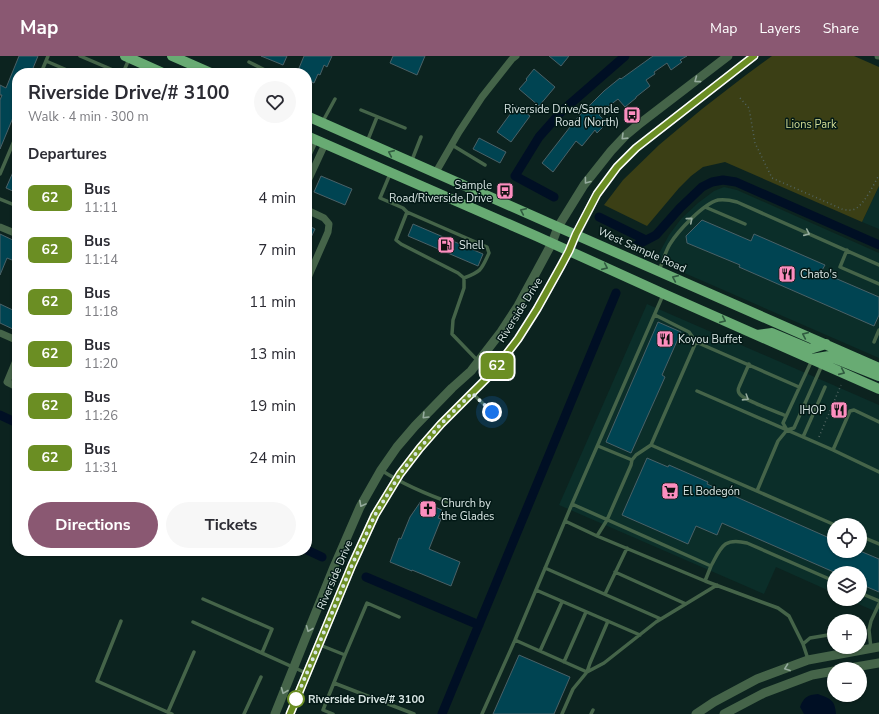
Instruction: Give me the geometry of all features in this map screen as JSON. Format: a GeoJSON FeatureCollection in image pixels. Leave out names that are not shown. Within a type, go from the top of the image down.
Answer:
{"type":"FeatureCollection","features":[{"type":"Feature","properties":{"kind":"main road"},"geometry":{"type":"LineString","coordinates":[[127,57],[152,68]]}},
{"type":"Feature","properties":{"kind":"main road"},"geometry":{"type":"LineString","coordinates":[[178,57],[201,68]]}},
{"type":"Feature","properties":{"kind":"main road","name":"West Sample Road"},"geometry":{"type":"LineString","coordinates":[[312,118],[879,368]]}},
{"type":"Feature","properties":{"kind":"main road"},"geometry":{"type":"LineString","coordinates":[[312,138],[552,243],[879,389]]}},
{"type":"Feature","properties":{"kind":"main road"},"geometry":{"type":"LineString","coordinates":[[757,335],[772,333],[810,349],[826,344]]}},
{"type":"Feature","properties":{"kind":"main road"},"geometry":{"type":"LineString","coordinates":[[812,359],[829,356],[879,376]]}},
{"type":"Feature","properties":{"kind":"street"},"geometry":{"type":"LineString","coordinates":[[436,172],[482,97],[514,58],[504,56]]}},
{"type":"Feature","properties":{"kind":"street","name":"Riverside Drive"},"geometry":{"type":"LineString","coordinates":[[275,714],[334,566],[360,508],[381,470],[397,447],[415,426],[471,371],[501,332],[518,306],[552,243],[558,227],[584,185],[611,151],[621,140],[653,113],[728,56]]}},
{"type":"Feature","properties":{"kind":"street","name":"Riverside Drive"},"geometry":{"type":"LineString","coordinates":[[290,714],[352,565],[375,515],[396,480],[420,448],[441,424],[492,373],[518,339],[537,309],[569,251],[576,234],[597,194],[617,167],[636,148],[754,56]]}},
{"type":"Feature","properties":{"kind":"street"},"geometry":{"type":"LineString","coordinates":[[312,172],[325,144]]}},
{"type":"Feature","properties":{"kind":"street"},"geometry":{"type":"LineString","coordinates":[[312,212],[324,218],[329,224],[328,232],[312,269]]}},
{"type":"Feature","properties":{"kind":"street"},"geometry":{"type":"LineString","coordinates":[[0,227],[12,232]]}},
{"type":"Feature","properties":{"kind":"street"},"geometry":{"type":"LineString","coordinates":[[0,333],[12,338]]}},
{"type":"Feature","properties":{"kind":"street"},"geometry":{"type":"LineString","coordinates":[[12,370],[7,382],[12,384]]}},
{"type":"Feature","properties":{"kind":"street"},"geometry":{"type":"LineString","coordinates":[[696,714],[714,702],[757,679],[808,660],[868,648]]}},
{"type":"Feature","properties":{"kind":"street"},"geometry":{"type":"LineString","coordinates":[[808,660],[812,675]]}},
{"type":"Feature","properties":{"kind":"street"},"geometry":{"type":"LineString","coordinates":[[867,665],[879,663]]}},
{"type":"Feature","properties":{"kind":"street"},"geometry":{"type":"LineString","coordinates":[[724,714],[764,693],[812,675],[827,672]]}},
{"type":"Feature","properties":{"kind":"lane"},"geometry":{"type":"LineString","coordinates":[[43,68],[48,56]]}},
{"type":"Feature","properties":{"kind":"lane"},"geometry":{"type":"LineString","coordinates":[[80,56],[109,68]]}},
{"type":"Feature","properties":{"kind":"lane"},"geometry":{"type":"LineString","coordinates":[[123,68],[127,57]]}},
{"type":"Feature","properties":{"kind":"lane"},"geometry":{"type":"LineString","coordinates":[[46,61],[62,68]]}},
{"type":"Feature","properties":{"kind":"lane"},"geometry":{"type":"LineString","coordinates":[[249,62],[261,68]]}},
{"type":"Feature","properties":{"kind":"lane"},"geometry":{"type":"LineString","coordinates":[[323,122],[335,99]]}},
{"type":"Feature","properties":{"kind":"lane"},"geometry":{"type":"LineString","coordinates":[[361,110],[406,128]]}},
{"type":"Feature","properties":{"kind":"lane"},"geometry":{"type":"LineString","coordinates":[[367,142],[377,117]]}},
{"type":"Feature","properties":{"kind":"lane"},"geometry":{"type":"LineString","coordinates":[[411,162],[421,137]]}},
{"type":"Feature","properties":{"kind":"lane"},"geometry":{"type":"LineString","coordinates":[[452,145],[485,165]]}},
{"type":"Feature","properties":{"kind":"lane"},"geometry":{"type":"LineString","coordinates":[[0,174],[12,146]]}},
{"type":"Feature","properties":{"kind":"lane"},"geometry":{"type":"LineString","coordinates":[[390,173],[380,198],[403,208],[407,212],[487,247],[489,253],[481,269],[475,274],[464,278]]}},
{"type":"Feature","properties":{"kind":"lane"},"geometry":{"type":"LineString","coordinates":[[0,199],[12,204]]}},
{"type":"Feature","properties":{"kind":"lane"},"geometry":{"type":"LineString","coordinates":[[659,271],[669,246],[685,225],[705,207],[716,201],[726,199],[737,202],[879,264]]}},
{"type":"Feature","properties":{"kind":"lane"},"geometry":{"type":"LineString","coordinates":[[705,207],[745,224]]}},
{"type":"Feature","properties":{"kind":"lane"},"geometry":{"type":"LineString","coordinates":[[407,212],[396,240],[458,273],[464,278]]}},
{"type":"Feature","properties":{"kind":"lane"},"geometry":{"type":"LineString","coordinates":[[847,250],[840,267],[879,284]]}},
{"type":"Feature","properties":{"kind":"lane"},"geometry":{"type":"LineString","coordinates":[[464,278],[464,288],[453,320],[452,334],[478,362]]}},
{"type":"Feature","properties":{"kind":"lane"},"geometry":{"type":"LineString","coordinates":[[482,714],[664,294]]}},
{"type":"Feature","properties":{"kind":"lane"},"geometry":{"type":"LineString","coordinates":[[655,315],[689,332],[696,342],[799,387]]}},
{"type":"Feature","properties":{"kind":"lane"},"geometry":{"type":"LineString","coordinates":[[874,342],[879,330]]}},
{"type":"Feature","properties":{"kind":"lane"},"geometry":{"type":"LineString","coordinates":[[597,536],[606,520],[632,460],[636,455],[651,444],[696,342]]}},
{"type":"Feature","properties":{"kind":"lane"},"geometry":{"type":"LineString","coordinates":[[787,430],[783,423],[812,359]]}},
{"type":"Feature","properties":{"kind":"lane"},"geometry":{"type":"LineString","coordinates":[[749,364],[739,387],[739,393],[751,401],[786,416]]}},
{"type":"Feature","properties":{"kind":"lane"},"geometry":{"type":"LineString","coordinates":[[756,491],[778,441],[787,430],[794,428],[823,364]]}},
{"type":"Feature","properties":{"kind":"lane"},"geometry":{"type":"LineString","coordinates":[[803,437],[825,388]]}},
{"type":"Feature","properties":{"kind":"lane"},"geometry":{"type":"LineString","coordinates":[[697,391],[833,450],[879,472]]}},
{"type":"Feature","properties":{"kind":"lane"},"geometry":{"type":"LineString","coordinates":[[472,393],[492,412]]}},
{"type":"Feature","properties":{"kind":"lane"},"geometry":{"type":"LineString","coordinates":[[804,406],[815,410]]}},
{"type":"Feature","properties":{"kind":"lane"},"geometry":{"type":"LineString","coordinates":[[833,450],[851,410],[879,422]]}},
{"type":"Feature","properties":{"kind":"lane"},"geometry":{"type":"LineString","coordinates":[[651,444],[827,522]]}},
{"type":"Feature","properties":{"kind":"lane"},"geometry":{"type":"LineString","coordinates":[[598,446],[632,460]]}},
{"type":"Feature","properties":{"kind":"lane"},"geometry":{"type":"LineString","coordinates":[[381,470],[396,480],[426,494],[454,504]]}},
{"type":"Feature","properties":{"kind":"lane"},"geometry":{"type":"LineString","coordinates":[[572,504],[711,566]]}},
{"type":"Feature","properties":{"kind":"lane"},"geometry":{"type":"LineString","coordinates":[[565,521],[705,581],[778,608],[789,616],[803,644],[808,660]]}},
{"type":"Feature","properties":{"kind":"lane"},"geometry":{"type":"LineString","coordinates":[[867,539],[879,544]]}},
{"type":"Feature","properties":{"kind":"lane"},"geometry":{"type":"LineString","coordinates":[[705,581],[720,550],[726,543],[731,541],[747,543],[827,578]]}},
{"type":"Feature","properties":{"kind":"lane"},"geometry":{"type":"LineString","coordinates":[[605,594],[626,548]]}},
{"type":"Feature","properties":{"kind":"lane"},"geometry":{"type":"LineString","coordinates":[[545,568],[661,619]]}},
{"type":"Feature","properties":{"kind":"lane"},"geometry":{"type":"LineString","coordinates":[[615,572],[686,604]]}},
{"type":"Feature","properties":{"kind":"lane"},"geometry":{"type":"LineString","coordinates":[[587,672],[604,663],[661,619],[717,585]]}},
{"type":"Feature","properties":{"kind":"lane"},"geometry":{"type":"LineString","coordinates":[[536,590],[640,635]]}},
{"type":"Feature","properties":{"kind":"lane"},"geometry":{"type":"LineString","coordinates":[[867,597],[879,603],[871,621],[868,648]]}},
{"type":"Feature","properties":{"kind":"lane"},"geometry":{"type":"LineString","coordinates":[[203,599],[272,629],[262,653]]}},
{"type":"Feature","properties":{"kind":"lane"},"geometry":{"type":"LineString","coordinates":[[540,651],[562,602]]}},
{"type":"Feature","properties":{"kind":"lane"},"geometry":{"type":"LineString","coordinates":[[333,714],[323,710],[367,603],[399,617]]}},
{"type":"Feature","properties":{"kind":"lane"},"geometry":{"type":"LineString","coordinates":[[564,662],[586,612]]}},
{"type":"Feature","properties":{"kind":"lane"},"geometry":{"type":"LineString","coordinates":[[121,621],[97,681],[172,714]]}},
{"type":"Feature","properties":{"kind":"lane"},"geometry":{"type":"LineString","coordinates":[[562,714],[573,689],[587,672],[608,621]]}},
{"type":"Feature","properties":{"kind":"lane"},"geometry":{"type":"LineString","coordinates":[[193,622],[307,673]]}},
{"type":"Feature","properties":{"kind":"lane"},"geometry":{"type":"LineString","coordinates":[[803,644],[810,638],[827,635]]}},
{"type":"Feature","properties":{"kind":"lane"},"geometry":{"type":"LineString","coordinates":[[515,640],[587,672]]}},
{"type":"Feature","properties":{"kind":"lane"},"geometry":{"type":"LineString","coordinates":[[319,644],[345,655]]}},
{"type":"Feature","properties":{"kind":"lane"},"geometry":{"type":"LineString","coordinates":[[168,712],[194,652]]}},
{"type":"Feature","properties":{"kind":"lane"},"geometry":{"type":"LineString","coordinates":[[244,714],[261,677]]}},
{"type":"Feature","properties":{"kind":"lane"},"geometry":{"type":"LineString","coordinates":[[334,683],[414,714]]}},
{"type":"Feature","properties":{"kind":"path"},"geometry":{"type":"LineString","coordinates":[[740,98],[749,108],[755,143],[772,178],[842,209],[850,210],[856,208],[863,201],[879,175]]}},
{"type":"Feature","properties":{"kind":"path"},"geometry":{"type":"LineString","coordinates":[[816,443],[841,385]]}},
{"type":"Feature","properties":{"kind":"shaded area"},"geometry":{"type":"Polygon","coordinates":[[[879,186],[879,229],[862,222],[879,186]]]}},
{"type":"Feature","properties":{"kind":"shaded area"},"geometry":{"type":"Polygon","coordinates":[[[724,187],[737,190],[879,253],[879,358],[673,268],[656,259],[669,235],[681,219],[698,203],[714,191],[724,187]]]}},
{"type":"Feature","properties":{"kind":"shaded area"},"geometry":{"type":"Polygon","coordinates":[[[647,304],[879,405],[879,613],[863,606],[867,606],[867,566],[827,566],[827,590],[776,567],[764,594],[559,505],[647,304]]]}},
{"type":"Feature","properties":{"kind":"shaded area"},"geometry":{"type":"Polygon","coordinates":[[[818,694],[827,698],[827,702],[832,702],[835,706],[836,714],[804,714],[800,707],[806,697],[818,694]]]}},
{"type":"Feature","properties":{"kind":"green space","name":"Lions Park"},"geometry":{"type":"Polygon","coordinates":[[[772,56],[854,56],[879,67],[879,186],[862,222],[725,162],[703,167],[691,176],[647,226],[604,205],[623,180],[659,145],[702,109],[772,56]]]}},
{"type":"Feature","properties":{"kind":"building"},"geometry":{"type":"Polygon","coordinates":[[[19,56],[38,56],[33,68],[14,68],[19,56]]]}},
{"type":"Feature","properties":{"kind":"building"},"geometry":{"type":"Polygon","coordinates":[[[261,56],[287,56],[283,65],[261,56]]]}},
{"type":"Feature","properties":{"kind":"building"},"geometry":{"type":"Polygon","coordinates":[[[304,56],[332,56],[327,67],[324,65],[320,75],[318,74],[314,83],[312,82],[312,68],[299,68],[304,56]]]}},
{"type":"Feature","properties":{"kind":"building"},"geometry":{"type":"Polygon","coordinates":[[[393,56],[425,56],[417,75],[390,63],[393,56]]]}},
{"type":"Feature","properties":{"kind":"building"},"geometry":{"type":"Polygon","coordinates":[[[549,56],[569,56],[561,66],[549,56]]]}},
{"type":"Feature","properties":{"kind":"building"},"geometry":{"type":"Polygon","coordinates":[[[653,56],[687,56],[680,60],[682,62],[671,70],[667,63],[654,72],[655,74],[646,80],[650,86],[625,107],[618,99],[605,109],[599,115],[607,123],[597,133],[595,130],[582,146],[576,141],[553,172],[542,163],[577,118],[604,91],[620,78],[621,79],[653,56]]]}},
{"type":"Feature","properties":{"kind":"building"},"geometry":{"type":"Polygon","coordinates":[[[534,69],[555,87],[539,106],[519,89],[534,69]]]}},
{"type":"Feature","properties":{"kind":"building"},"geometry":{"type":"Polygon","coordinates":[[[12,73],[12,120],[0,149],[0,100],[2,95],[0,95],[0,85],[6,88],[12,73]]]}},
{"type":"Feature","properties":{"kind":"building"},"geometry":{"type":"Polygon","coordinates":[[[516,106],[530,116],[511,142],[497,132],[516,106]]]}},
{"type":"Feature","properties":{"kind":"building"},"geometry":{"type":"Polygon","coordinates":[[[479,138],[506,152],[500,163],[473,149],[479,138]]]}},
{"type":"Feature","properties":{"kind":"building"},"geometry":{"type":"Polygon","coordinates":[[[12,174],[12,191],[6,188],[12,174]]]}},
{"type":"Feature","properties":{"kind":"building"},"geometry":{"type":"Polygon","coordinates":[[[321,176],[352,189],[345,205],[314,192],[321,176]]]}},
{"type":"Feature","properties":{"kind":"building"},"geometry":{"type":"Polygon","coordinates":[[[702,220],[751,241],[754,234],[825,265],[821,272],[879,297],[879,315],[874,326],[739,267],[740,265],[687,243],[686,236],[702,220]]]}},
{"type":"Feature","properties":{"kind":"building","name":"Shell"},"geometry":{"type":"Polygon","coordinates":[[[413,224],[483,254],[478,266],[408,236],[413,224]]]}},
{"type":"Feature","properties":{"kind":"building"},"geometry":{"type":"Polygon","coordinates":[[[312,228],[315,229],[312,235],[312,228]]]}},
{"type":"Feature","properties":{"kind":"building"},"geometry":{"type":"Polygon","coordinates":[[[0,234],[12,240],[12,260],[7,258],[0,275],[0,234]]]}},
{"type":"Feature","properties":{"kind":"building"},"geometry":{"type":"Polygon","coordinates":[[[0,304],[12,310],[12,329],[0,323],[0,304]]]}},
{"type":"Feature","properties":{"kind":"building"},"geometry":{"type":"Polygon","coordinates":[[[658,322],[681,332],[662,375],[665,377],[631,453],[606,442],[658,322]]]}},
{"type":"Feature","properties":{"kind":"building"},"geometry":{"type":"Polygon","coordinates":[[[647,458],[668,467],[669,465],[708,482],[707,484],[827,537],[827,558],[867,558],[867,554],[879,559],[879,592],[867,587],[867,566],[827,566],[827,569],[722,523],[717,535],[696,526],[688,544],[622,515],[647,458]]]}},
{"type":"Feature","properties":{"kind":"building"},"geometry":{"type":"Polygon","coordinates":[[[421,501],[442,510],[438,518],[441,519],[429,549],[460,562],[451,586],[390,562],[399,538],[401,539],[410,517],[421,501]]]}},
{"type":"Feature","properties":{"kind":"building"},"geometry":{"type":"Polygon","coordinates":[[[519,655],[570,677],[554,714],[493,714],[519,655]]]}},
{"type":"Feature","properties":{"kind":"waterway"},"geometry":{"type":"LineString","coordinates":[[554,197],[515,176],[539,137],[562,111],[625,56]]}},
{"type":"Feature","properties":{"kind":"waterway"},"geometry":{"type":"LineString","coordinates":[[637,245],[656,235],[680,208],[702,187],[712,182],[723,180],[736,182],[879,245]]}},
{"type":"Feature","properties":{"kind":"waterway"},"geometry":{"type":"LineString","coordinates":[[599,217],[646,240]]}},
{"type":"Feature","properties":{"kind":"waterway"},"geometry":{"type":"LineString","coordinates":[[442,714],[616,293]]}},
{"type":"Feature","properties":{"kind":"waterway"},"geometry":{"type":"LineString","coordinates":[[0,415],[12,421]]}},
{"type":"Feature","properties":{"kind":"waterway"},"geometry":{"type":"LineString","coordinates":[[312,552],[322,557]]}},
{"type":"Feature","properties":{"kind":"waterway"},"geometry":{"type":"LineString","coordinates":[[366,577],[479,625]]}},
{"type":"Feature","properties":{"kind":"bus line","name":"62"},"geometry":{"type":"LineString","coordinates":[[290,714],[352,565],[375,515],[400,474],[420,448],[441,424],[492,373],[518,339],[561,266],[597,194],[617,167],[636,148],[754,56]]}},
{"type":"Feature","properties":{"kind":"place","name":"Riverside Drive/Sample Road (North)"},"geometry":{"type":"Point","coordinates":[632,115]}},
{"type":"Feature","properties":{"kind":"place","name":"Sample Road/Riverside Drive"},"geometry":{"type":"Point","coordinates":[505,191]}},
{"type":"Feature","properties":{"kind":"place","name":"Shell"},"geometry":{"type":"Point","coordinates":[446,245]}},
{"type":"Feature","properties":{"kind":"place","name":"Chato's"},"geometry":{"type":"Point","coordinates":[787,274]}},
{"type":"Feature","properties":{"kind":"place","name":"Koyou Buffet"},"geometry":{"type":"Point","coordinates":[665,339]}},
{"type":"Feature","properties":{"kind":"place","name":"IHOP"},"geometry":{"type":"Point","coordinates":[839,410]}},
{"type":"Feature","properties":{"kind":"place","name":"El Bodegón"},"geometry":{"type":"Point","coordinates":[670,491]}},
{"type":"Feature","properties":{"kind":"place","name":"Church by the Glades"},"geometry":{"type":"Point","coordinates":[428,509]}},
{"type":"Feature","properties":{"kind":"place","name":"Riverside Drive/# 3100"},"geometry":{"type":"Point","coordinates":[296,699]}},
{"type":"Feature","properties":{"kind":"route"},"geometry":{"type":"LineString","coordinates":[[296,699],[352,565],[375,515],[400,474],[441,424],[472,393],[492,412]]}}]}
